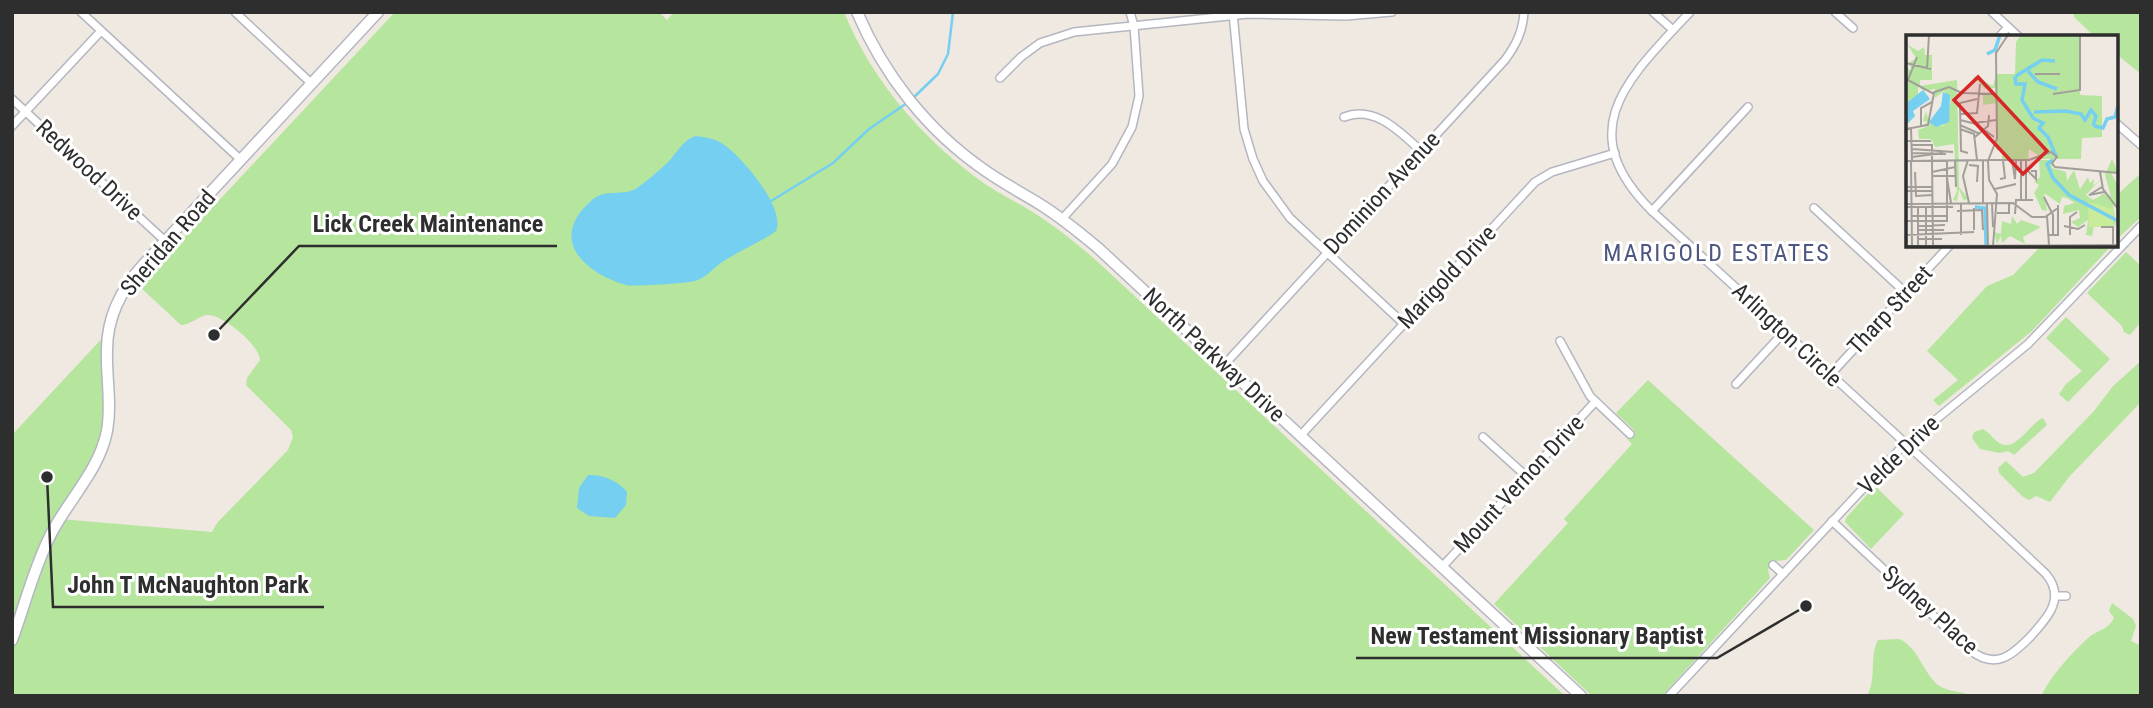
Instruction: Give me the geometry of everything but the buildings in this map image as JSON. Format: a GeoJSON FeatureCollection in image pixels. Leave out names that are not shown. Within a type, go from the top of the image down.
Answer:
{"type":"FeatureCollection","features":[{"type":"Feature","properties":{"kind":"main road","name":"North Parkway Drive"},"geometry":{"type":"LineString","coordinates":[[858,12],[875,49],[909,99],[934,128],[967,157],[1062,219],[1098,248],[1581,696]]}},
{"type":"Feature","properties":{"kind":"main road","name":"Sheridan Road"},"geometry":{"type":"LineString","coordinates":[[12,640],[47,543],[89,475],[104,444],[109,408],[107,348],[114,310],[128,284],[374,13]]}},
{"type":"Feature","properties":{"kind":"street"},"geometry":{"type":"LineString","coordinates":[[81,12],[242,159]]}},
{"type":"Feature","properties":{"kind":"street"},"geometry":{"type":"LineString","coordinates":[[234,12],[312,84]]}},
{"type":"Feature","properties":{"kind":"street"},"geometry":{"type":"LineString","coordinates":[[1062,219],[1112,164],[1132,127],[1139,96],[1134,26],[1130,12]]}},
{"type":"Feature","properties":{"kind":"street"},"geometry":{"type":"LineString","coordinates":[[1000,78],[1027,52],[1046,40],[1074,32],[1233,14],[1358,16],[1392,12]]}},
{"type":"Feature","properties":{"kind":"street","name":"Dominion Avenue"},"geometry":{"type":"LineString","coordinates":[[1225,364],[1513,49],[1521,31],[1524,12]]}},
{"type":"Feature","properties":{"kind":"street"},"geometry":{"type":"LineString","coordinates":[[1653,12],[1673,30]]}},
{"type":"Feature","properties":{"kind":"street","name":"Arlington Circle"},"geometry":{"type":"LineString","coordinates":[[1690,12],[1634,75],[1620,97],[1613,128],[1615,153],[1628,184],[1652,211],[2046,574],[2053,583],[2055,596]]}},
{"type":"Feature","properties":{"kind":"street"},"geometry":{"type":"LineString","coordinates":[[1835,12],[1853,28]]}},
{"type":"Feature","properties":{"kind":"street"},"geometry":{"type":"LineString","coordinates":[[1992,12],[2017,35]]}},
{"type":"Feature","properties":{"kind":"street"},"geometry":{"type":"LineString","coordinates":[[1233,14],[1244,129],[1253,159],[1267,188],[1283,210],[1403,323]]}},
{"type":"Feature","properties":{"kind":"street"},"geometry":{"type":"LineString","coordinates":[[2001,35],[2008,27]]}},
{"type":"Feature","properties":{"kind":"street"},"geometry":{"type":"LineString","coordinates":[[12,126],[101,31]]}},
{"type":"Feature","properties":{"kind":"street","name":"Redwood Drive"},"geometry":{"type":"LineString","coordinates":[[12,99],[165,241]]}},
{"type":"Feature","properties":{"kind":"street"},"geometry":{"type":"LineString","coordinates":[[1652,211],[1748,107]]}},
{"type":"Feature","properties":{"kind":"street"},"geometry":{"type":"LineString","coordinates":[[1344,117],[1357,113],[1376,117],[1395,128],[1421,151]]}},
{"type":"Feature","properties":{"kind":"street"},"geometry":{"type":"LineString","coordinates":[[2118,125],[2141,145]]}},
{"type":"Feature","properties":{"kind":"street","name":"Marigold Drive"},"geometry":{"type":"LineString","coordinates":[[1301,435],[1535,182],[1552,172],[1615,153]]}},
{"type":"Feature","properties":{"kind":"street"},"geometry":{"type":"LineString","coordinates":[[1814,208],[1906,293]]}},
{"type":"Feature","properties":{"kind":"street","name":"Velde Drive"},"geometry":{"type":"LineString","coordinates":[[1669,696],[1905,444],[2028,344],[2141,226]]}},
{"type":"Feature","properties":{"kind":"street","name":"Tharp Street"},"geometry":{"type":"LineString","coordinates":[[1830,375],[1948,247]]}},
{"type":"Feature","properties":{"kind":"street"},"geometry":{"type":"LineString","coordinates":[[1736,383],[1784,332]]}},
{"type":"Feature","properties":{"kind":"street"},"geometry":{"type":"LineString","coordinates":[[1560,341],[1595,402],[1630,434]]}},
{"type":"Feature","properties":{"kind":"street","name":"Mount Vernon Drive"},"geometry":{"type":"LineString","coordinates":[[1442,567],[1595,402]]}},
{"type":"Feature","properties":{"kind":"street"},"geometry":{"type":"LineString","coordinates":[[1483,437],[1526,476]]}},
{"type":"Feature","properties":{"kind":"street","name":"Sydney Place"},"geometry":{"type":"LineString","coordinates":[[1832,521],[1978,656],[1989,659],[2004,658],[2014,653],[2052,611],[2055,596]]}},
{"type":"Feature","properties":{"kind":"street"},"geometry":{"type":"LineString","coordinates":[[1773,565],[1783,574]]}},
{"type":"Feature","properties":{"kind":"street"},"geometry":{"type":"LineString","coordinates":[[2055,596],[2066,596]]}},
{"type":"Feature","properties":{"kind":"green space"},"geometry":{"type":"Polygon","coordinates":[[[395,12],[659,12],[667,20],[674,12],[844,12],[869,62],[885,85],[902,108],[941,149],[985,184],[1040,217],[1091,256],[1565,696],[12,696],[12,435],[108,332],[106,434],[60,519],[212,532],[217,523],[288,450],[293,437],[291,430],[246,385],[247,378],[260,360],[247,338],[214,316],[207,315],[181,325],[139,286],[395,12]]]}},
{"type":"Feature","properties":{"kind":"green space"},"geometry":{"type":"Polygon","coordinates":[[[2073,12],[2141,12],[2141,74],[2118,56],[2118,35],[2093,35],[2074,17],[2073,12]]]}},
{"type":"Feature","properties":{"kind":"green space"},"geometry":{"type":"Polygon","coordinates":[[[2141,173],[2141,217],[2118,238],[2118,194],[2141,173]]]}},
{"type":"Feature","properties":{"kind":"green space"},"geometry":{"type":"Polygon","coordinates":[[[2040,247],[2110,247],[2032,331],[1939,406],[1933,400],[1958,380],[1927,351],[1987,286],[2013,275],[2040,247]]]}},
{"type":"Feature","properties":{"kind":"green space"},"geometry":{"type":"Polygon","coordinates":[[[2126,252],[2141,266],[2141,322],[2130,335],[2087,293],[2126,252]]]}},
{"type":"Feature","properties":{"kind":"green space"},"geometry":{"type":"Polygon","coordinates":[[[2066,317],[2110,359],[2068,402],[2059,394],[2066,384],[2082,371],[2046,338],[2066,317]]]}},
{"type":"Feature","properties":{"kind":"green space"},"geometry":{"type":"Polygon","coordinates":[[[2141,361],[2141,402],[2069,477],[2050,502],[2036,496],[2029,500],[1999,473],[1998,468],[2006,461],[2023,477],[2034,473],[2094,411],[2113,386],[2141,361]]]}},
{"type":"Feature","properties":{"kind":"green space"},"geometry":{"type":"Polygon","coordinates":[[[1648,380],[1814,530],[1786,560],[1776,561],[1768,569],[1770,578],[1662,696],[1592,696],[1494,604],[1568,523],[1564,519],[1632,444],[1627,439],[1634,430],[1616,413],[1648,380]]]}},
{"type":"Feature","properties":{"kind":"green space"},"geometry":{"type":"Polygon","coordinates":[[[2043,418],[2047,425],[2014,455],[2008,451],[2000,453],[1980,449],[1972,438],[1974,432],[1983,429],[2001,444],[2007,445],[2018,440],[2043,418]]]}},
{"type":"Feature","properties":{"kind":"green space"},"geometry":{"type":"Polygon","coordinates":[[[1875,486],[1904,514],[1871,549],[1845,522],[1875,486]]]}},
{"type":"Feature","properties":{"kind":"green space"},"geometry":{"type":"Polygon","coordinates":[[[2112,603],[2133,619],[2136,626],[2131,641],[2141,646],[2141,696],[2041,696],[2056,672],[2075,651],[2111,622],[2114,618],[2109,611],[2112,603]]]}},
{"type":"Feature","properties":{"kind":"green space"},"geometry":{"type":"Polygon","coordinates":[[[1899,639],[1914,651],[1937,684],[1973,696],[1867,696],[1872,682],[1874,653],[1878,640],[1899,639]]]}},
{"type":"Feature","properties":{"kind":"water"},"geometry":{"type":"Polygon","coordinates":[[[696,136],[723,144],[751,171],[775,210],[776,231],[695,281],[626,285],[596,272],[576,252],[572,240],[573,227],[579,214],[597,196],[637,188],[666,164],[687,141],[696,136]]]}},
{"type":"Feature","properties":{"kind":"water"},"geometry":{"type":"Polygon","coordinates":[[[588,475],[610,479],[627,492],[626,505],[615,518],[589,516],[577,508],[579,488],[588,475]]]}},
{"type":"Feature","properties":{"kind":"waterway"},"geometry":{"type":"LineString","coordinates":[[912,99],[938,74],[948,54],[953,12]]}},
{"type":"Feature","properties":{"kind":"waterway"},"geometry":{"type":"LineString","coordinates":[[771,201],[833,163],[869,129],[907,103]]}},
{"type":"Feature","properties":{"kind":"place","name":"Lick Creek Maintenance"},"geometry":{"type":"Point","coordinates":[214,335]}},
{"type":"Feature","properties":{"kind":"place","name":"John T McNaughton Park"},"geometry":{"type":"Point","coordinates":[47,477]}},
{"type":"Feature","properties":{"kind":"place","name":"New Testament Missionary Baptist"},"geometry":{"type":"Point","coordinates":[1806,606]}},
{"type":"Feature","properties":{"kind":"district","name":"MARIGOLD ESTATES"},"geometry":{"type":"Point","coordinates":[1717,253]}}]}
